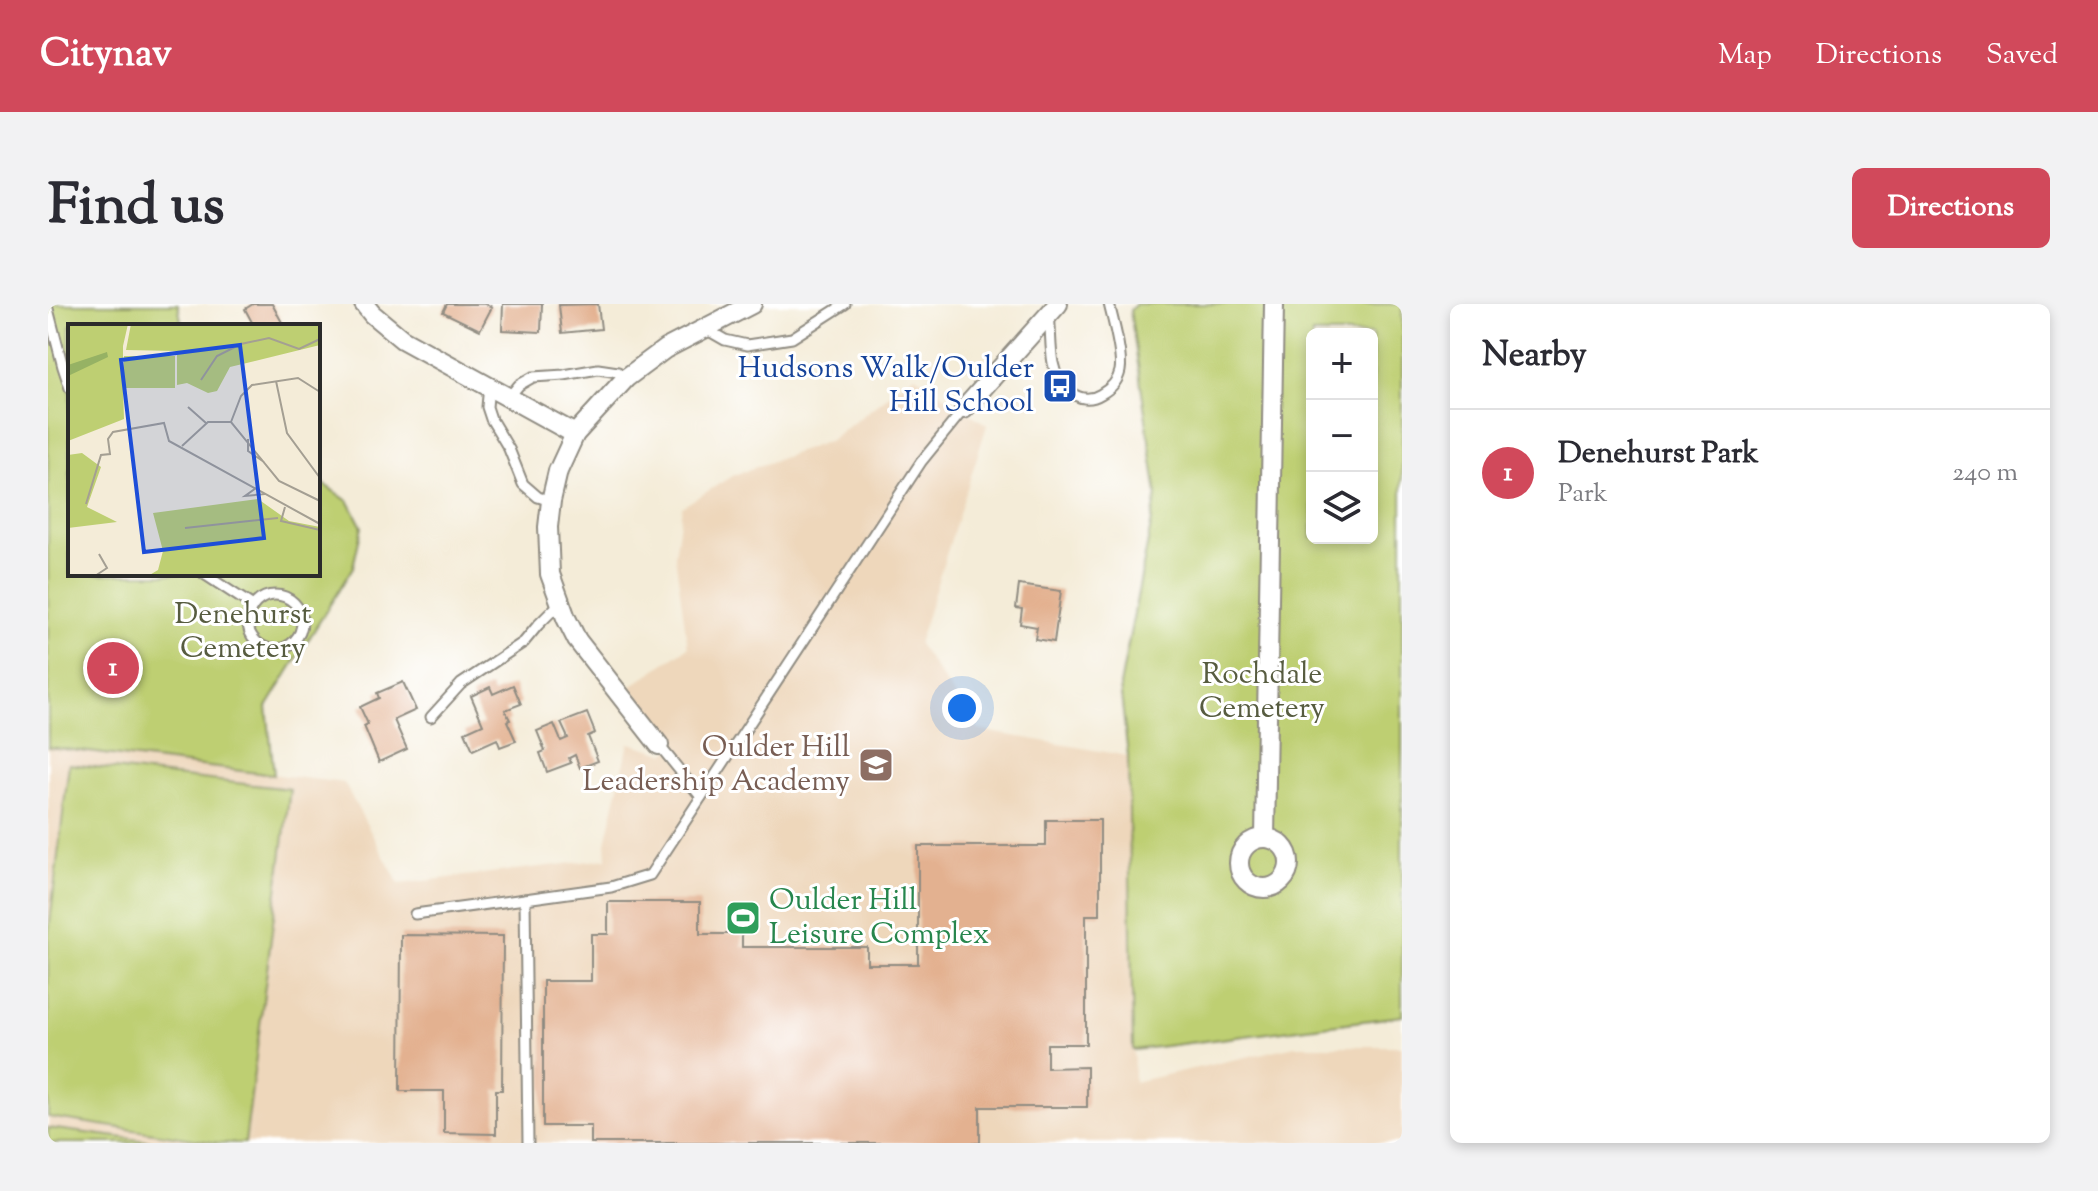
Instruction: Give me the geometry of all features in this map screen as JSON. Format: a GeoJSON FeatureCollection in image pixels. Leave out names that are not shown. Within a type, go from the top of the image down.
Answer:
{"type":"FeatureCollection","features":[{"type":"Feature","properties":{"kind":"street"},"geometry":{"type":"LineString","coordinates":[[364,304],[402,339],[575,434]]}},
{"type":"Feature","properties":{"kind":"street"},"geometry":{"type":"LineString","coordinates":[[659,745],[577,640],[560,603],[550,574],[548,527],[551,501],[558,471],[575,434],[626,378],[665,349],[752,304]]}},
{"type":"Feature","properties":{"kind":"street"},"geometry":{"type":"LineString","coordinates":[[1265,838],[1274,304]]}},
{"type":"Feature","properties":{"kind":"street"},"geometry":{"type":"LineString","coordinates":[[964,409],[1054,309]]}},
{"type":"Feature","properties":{"kind":"lane"},"geometry":{"type":"LineString","coordinates":[[704,328],[725,340],[747,345],[792,338],[845,304]]}},
{"type":"Feature","properties":{"kind":"lane"},"geometry":{"type":"LineString","coordinates":[[1054,309],[1053,366],[1068,391],[1075,397],[1090,399],[1115,384],[1120,370],[1109,304]]}},
{"type":"Feature","properties":{"kind":"lane"},"geometry":{"type":"LineString","coordinates":[[48,309],[68,381]]}},
{"type":"Feature","properties":{"kind":"lane"},"geometry":{"type":"LineString","coordinates":[[509,397],[519,385],[533,377],[598,369],[618,372],[626,378]]}},
{"type":"Feature","properties":{"kind":"lane"},"geometry":{"type":"LineString","coordinates":[[492,388],[487,407],[523,484],[538,497],[551,501]]}},
{"type":"Feature","properties":{"kind":"lane"},"geometry":{"type":"LineString","coordinates":[[415,914],[611,887],[650,875],[921,462],[964,409]]}},
{"type":"Feature","properties":{"kind":"lane"},"geometry":{"type":"LineString","coordinates":[[207,576],[253,606]]}},
{"type":"Feature","properties":{"kind":"lane"},"geometry":{"type":"LineString","coordinates":[[268,596],[285,597],[293,602],[301,617],[293,642],[277,649],[260,645],[248,622],[253,606],[268,596]]}},
{"type":"Feature","properties":{"kind":"lane"},"geometry":{"type":"LineString","coordinates":[[431,717],[461,684],[524,642],[560,603]]}},
{"type":"Feature","properties":{"kind":"lane"},"geometry":{"type":"LineString","coordinates":[[659,745],[701,797]]}},
{"type":"Feature","properties":{"kind":"lane"},"geometry":{"type":"LineString","coordinates":[[525,899],[528,1143]]}},
{"type":"Feature","properties":{"kind":"shaded area","name":"Oulder Hill Leadership Academy"},"geometry":{"type":"Polygon","coordinates":[[[915,375],[987,425],[918,644],[979,730],[1128,756],[1134,1082],[1295,1046],[1402,1046],[1402,1143],[163,1143],[48,1128],[48,747],[344,783],[399,884],[607,859],[606,843],[629,743],[665,753],[678,744],[630,687],[688,647],[675,555],[682,507],[732,476],[831,440],[915,375]]]}},
{"type":"Feature","properties":{"kind":"green space","name":"Denehurst Cemetery"},"geometry":{"type":"Polygon","coordinates":[[[48,304],[178,304],[182,324],[68,324],[68,576],[320,576],[320,481],[349,502],[362,527],[353,567],[267,707],[274,775],[48,747],[48,304]]]}},
{"type":"Feature","properties":{"kind":"green space","name":"Rochdale Cemetery"},"geometry":{"type":"Polygon","coordinates":[[[1136,304],[1402,304],[1402,1016],[1133,1050],[1128,756],[1120,686],[1157,494],[1130,310],[1136,304]]]}},
{"type":"Feature","properties":{"kind":"green space"},"geometry":{"type":"Polygon","coordinates":[[[69,764],[290,789],[245,1143],[219,1143],[48,1117],[48,938],[69,764]]]}},
{"type":"Feature","properties":{"kind":"green space"},"geometry":{"type":"Polygon","coordinates":[[[48,1128],[163,1143],[48,1143],[48,1128]]]}},
{"type":"Feature","properties":{"kind":"building"},"geometry":{"type":"Polygon","coordinates":[[[253,304],[272,304],[283,324],[253,324],[245,309],[253,304]]]}},
{"type":"Feature","properties":{"kind":"building"},"geometry":{"type":"Polygon","coordinates":[[[447,304],[486,304],[492,307],[480,330],[443,312],[447,304]]]}},
{"type":"Feature","properties":{"kind":"building"},"geometry":{"type":"Polygon","coordinates":[[[503,304],[542,304],[541,332],[502,330],[503,304]]]}},
{"type":"Feature","properties":{"kind":"building"},"geometry":{"type":"Polygon","coordinates":[[[598,304],[601,329],[562,333],[559,305],[598,304]]]}},
{"type":"Feature","properties":{"kind":"building"},"geometry":{"type":"Polygon","coordinates":[[[1019,585],[1061,591],[1054,642],[1035,639],[1037,627],[1020,624],[1022,609],[1016,608],[1019,585]]]}},
{"type":"Feature","properties":{"kind":"building"},"geometry":{"type":"Polygon","coordinates":[[[403,682],[416,710],[394,720],[407,749],[379,762],[364,726],[368,724],[360,707],[379,698],[377,693],[403,682]]]}},
{"type":"Feature","properties":{"kind":"building"},"geometry":{"type":"Polygon","coordinates":[[[513,685],[521,704],[505,710],[516,741],[500,747],[497,739],[473,750],[465,732],[483,724],[471,696],[490,687],[493,694],[513,685]]]}},
{"type":"Feature","properties":{"kind":"building"},"geometry":{"type":"Polygon","coordinates":[[[587,713],[595,733],[588,736],[598,761],[580,768],[575,755],[569,758],[571,763],[547,772],[540,753],[545,751],[537,731],[554,724],[561,741],[568,738],[561,723],[587,713]]]}},
{"type":"Feature","properties":{"kind":"building"},"geometry":{"type":"Polygon","coordinates":[[[1046,820],[1100,820],[1100,915],[1086,915],[1086,1044],[1047,1044],[1047,1068],[1087,1067],[1087,1107],[980,1107],[980,1143],[591,1143],[591,1126],[543,1126],[543,981],[591,981],[591,934],[608,934],[608,902],[700,902],[700,934],[742,934],[742,947],[867,947],[867,964],[918,964],[918,846],[1046,846],[1046,820]]]}},
{"type":"Feature","properties":{"kind":"building"},"geometry":{"type":"Polygon","coordinates":[[[401,935],[503,936],[502,1090],[496,1090],[496,1134],[444,1133],[444,1091],[400,1091],[401,935]]]}},
{"type":"Feature","properties":{"kind":"place","name":"Hudsons Walk/Oulder Hill School"},"geometry":{"type":"Point","coordinates":[1060,386]}},
{"type":"Feature","properties":{"kind":"place","name":"Denehurst Park"},"geometry":{"type":"Point","coordinates":[113,668]}},
{"type":"Feature","properties":{"kind":"place","name":"Oulder Hill Leadership Academy"},"geometry":{"type":"Point","coordinates":[876,765]}},
{"type":"Feature","properties":{"kind":"place","name":"Oulder Hill Leisure Complex"},"geometry":{"type":"Point","coordinates":[743,918]}}]}
